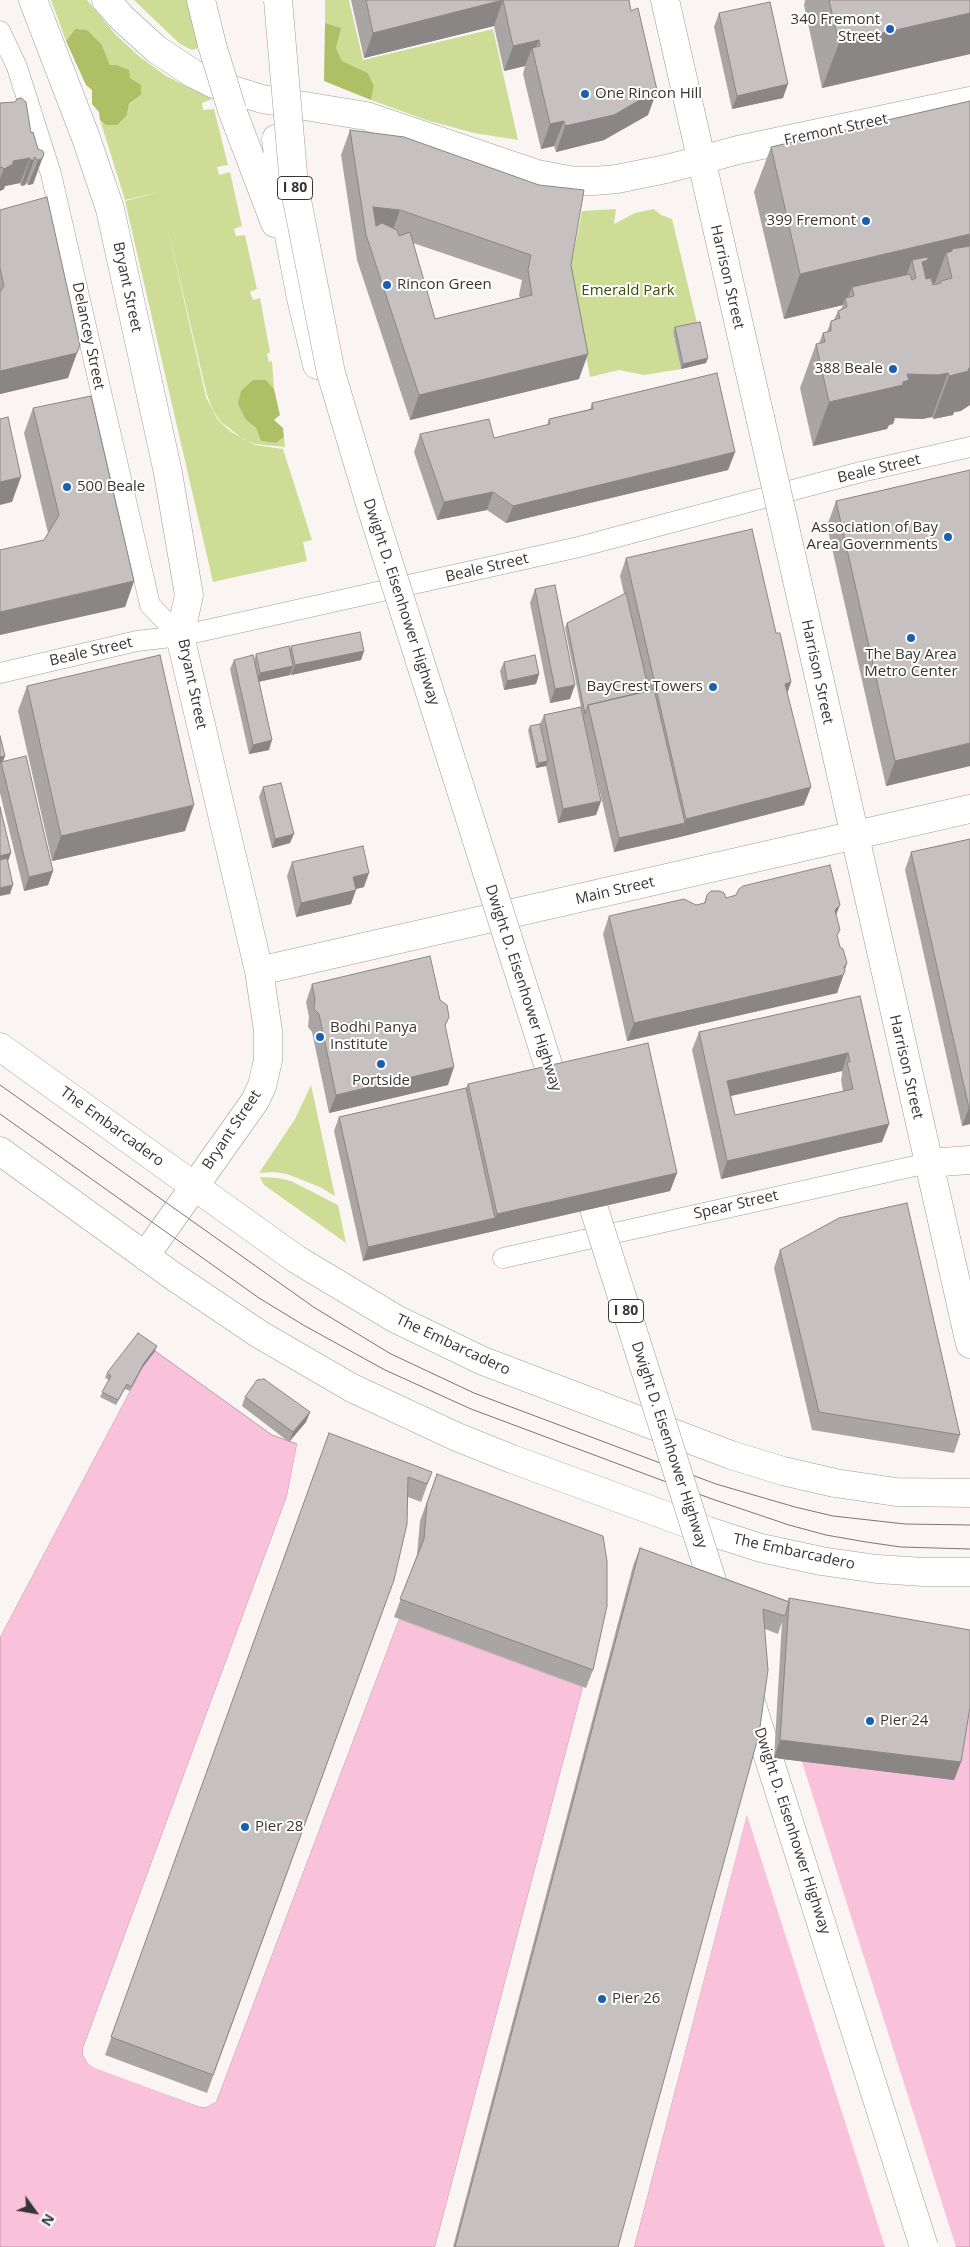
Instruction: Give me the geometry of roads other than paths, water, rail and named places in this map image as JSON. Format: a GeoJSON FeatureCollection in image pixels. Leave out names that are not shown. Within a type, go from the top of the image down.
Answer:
{"type":"FeatureCollection","features":[{"type":"Feature","properties":{"kind":"main road","name":"Bryant Street"},"geometry":{"type":"LineString","coordinates":[[33,0],[50,49],[86,138],[110,209],[168,473],[189,595],[180,636],[259,971],[268,1031],[268,1060],[262,1086],[255,1101],[145,1256]]}},
{"type":"Feature","properties":{"kind":"main road","name":"Fremont Street"},"geometry":{"type":"LineString","coordinates":[[106,0],[127,23],[156,49],[192,73],[214,84],[262,99],[366,116],[537,174],[574,181],[601,180],[666,169],[738,150],[970,101]]}},
{"type":"Feature","properties":{"kind":"main road"},"geometry":{"type":"LineString","coordinates":[[201,0],[212,45],[232,110],[287,254],[301,298]]}},
{"type":"Feature","properties":{"kind":"main road","name":"I 80"},"geometry":{"type":"LineString","coordinates":[[266,0],[271,55]]}},
{"type":"Feature","properties":{"kind":"main road"},"geometry":{"type":"LineString","coordinates":[[271,55],[275,0]]}},
{"type":"Feature","properties":{"kind":"main road","name":"Dwight D. Eisenhower Highway"},"geometry":{"type":"LineString","coordinates":[[271,55],[276,139],[286,220],[301,298],[320,378],[360,510],[562,1126],[331,373],[294,185],[275,0]]}},
{"type":"Feature","properties":{"kind":"main road","name":"Harrison Street"},"geometry":{"type":"LineString","coordinates":[[665,0],[970,1344]]}},
{"type":"Feature","properties":{"kind":"main road","name":"Main Street"},"geometry":{"type":"LineString","coordinates":[[259,971],[970,809]]}},
{"type":"Feature","properties":{"kind":"main road","name":"The Embarcadero"},"geometry":{"type":"LineString","coordinates":[[0,1046],[296,1259],[348,1291],[454,1348],[535,1383],[731,1455],[783,1471],[835,1484],[896,1492],[970,1494]]}},
{"type":"Feature","properties":{"kind":"main road","name":"The Embarcadero"},"geometry":{"type":"LineString","coordinates":[[0,1151],[212,1303],[302,1361],[403,1414],[512,1459],[708,1531],[761,1548],[821,1561],[877,1569],[970,1572]]}},
{"type":"Feature","properties":{"kind":"main road","name":"Dwight D. Eisenhower Highway"},"geometry":{"type":"LineString","coordinates":[[571,1154],[722,1630]]}},
{"type":"Feature","properties":{"kind":"main road","name":"Spear Street"},"geometry":{"type":"LineString","coordinates":[[928,1163],[970,1160]]}},
{"type":"Feature","properties":{"kind":"main road","name":"Dwight D. Eisenhower Highway"},"geometry":{"type":"LineString","coordinates":[[912,2247],[737,1677],[924,2247]]}},
{"type":"Feature","properties":{"kind":"street","name":"Delancey Street"},"geometry":{"type":"LineString","coordinates":[[0,31],[17,67],[51,174],[90,339],[99,390],[150,605],[180,636]]}},
{"type":"Feature","properties":{"kind":"street","name":"Beale Street"},"geometry":{"type":"LineString","coordinates":[[0,673],[137,641],[180,636],[579,547],[861,472],[970,447]]}},
{"type":"Feature","properties":{"kind":"street","name":"Spear Street"},"geometry":{"type":"LineString","coordinates":[[503,1258],[928,1163]]}},
{"type":"Feature","properties":{"kind":"tram line"},"geometry":{"type":"LineString","coordinates":[[0,1085],[315,1308],[391,1354],[474,1393],[716,1484],[795,1507],[833,1516],[905,1524],[970,1525]]}},
{"type":"Feature","properties":{"kind":"tram line"},"geometry":{"type":"LineString","coordinates":[[0,1114],[259,1298],[385,1370],[471,1409],[712,1499],[789,1525],[826,1535],[901,1547],[970,1549]]}},
{"type":"Feature","properties":{"kind":"place","name":"340 Fremont Street"},"geometry":{"type":"Point","coordinates":[890,29]}},
{"type":"Feature","properties":{"kind":"place","name":"One Rincon Hill"},"geometry":{"type":"Point","coordinates":[585,94]}},
{"type":"Feature","properties":{"kind":"place","name":"399 Fremont"},"geometry":{"type":"Point","coordinates":[866,221]}},
{"type":"Feature","properties":{"kind":"place","name":"Rincon Green"},"geometry":{"type":"Point","coordinates":[387,285]}},
{"type":"Feature","properties":{"kind":"place","name":"388 Beale"},"geometry":{"type":"Point","coordinates":[893,369]}},
{"type":"Feature","properties":{"kind":"place","name":"500 Beale"},"geometry":{"type":"Point","coordinates":[67,487]}},
{"type":"Feature","properties":{"kind":"place","name":"Association of Bay Area Governments"},"geometry":{"type":"Point","coordinates":[948,537]}},
{"type":"Feature","properties":{"kind":"place","name":"The Bay Area Metro Center"},"geometry":{"type":"Point","coordinates":[911,638]}},
{"type":"Feature","properties":{"kind":"place","name":"BayCrest Towers"},"geometry":{"type":"Point","coordinates":[713,687]}},
{"type":"Feature","properties":{"kind":"place","name":"Bodhi Panya Institute"},"geometry":{"type":"Point","coordinates":[320,1037]}},
{"type":"Feature","properties":{"kind":"place","name":"Portside"},"geometry":{"type":"Point","coordinates":[381,1064]}},
{"type":"Feature","properties":{"kind":"place","name":"Pier 24"},"geometry":{"type":"Point","coordinates":[870,1721]}},
{"type":"Feature","properties":{"kind":"place","name":"Pier 28"},"geometry":{"type":"Point","coordinates":[245,1827]}},
{"type":"Feature","properties":{"kind":"place","name":"Pier 26"},"geometry":{"type":"Point","coordinates":[602,1999]}},
{"type":"Feature","properties":{"kind":"park label","name":"Emerald Park"},"geometry":{"type":"Point","coordinates":[628,291]}}]}
